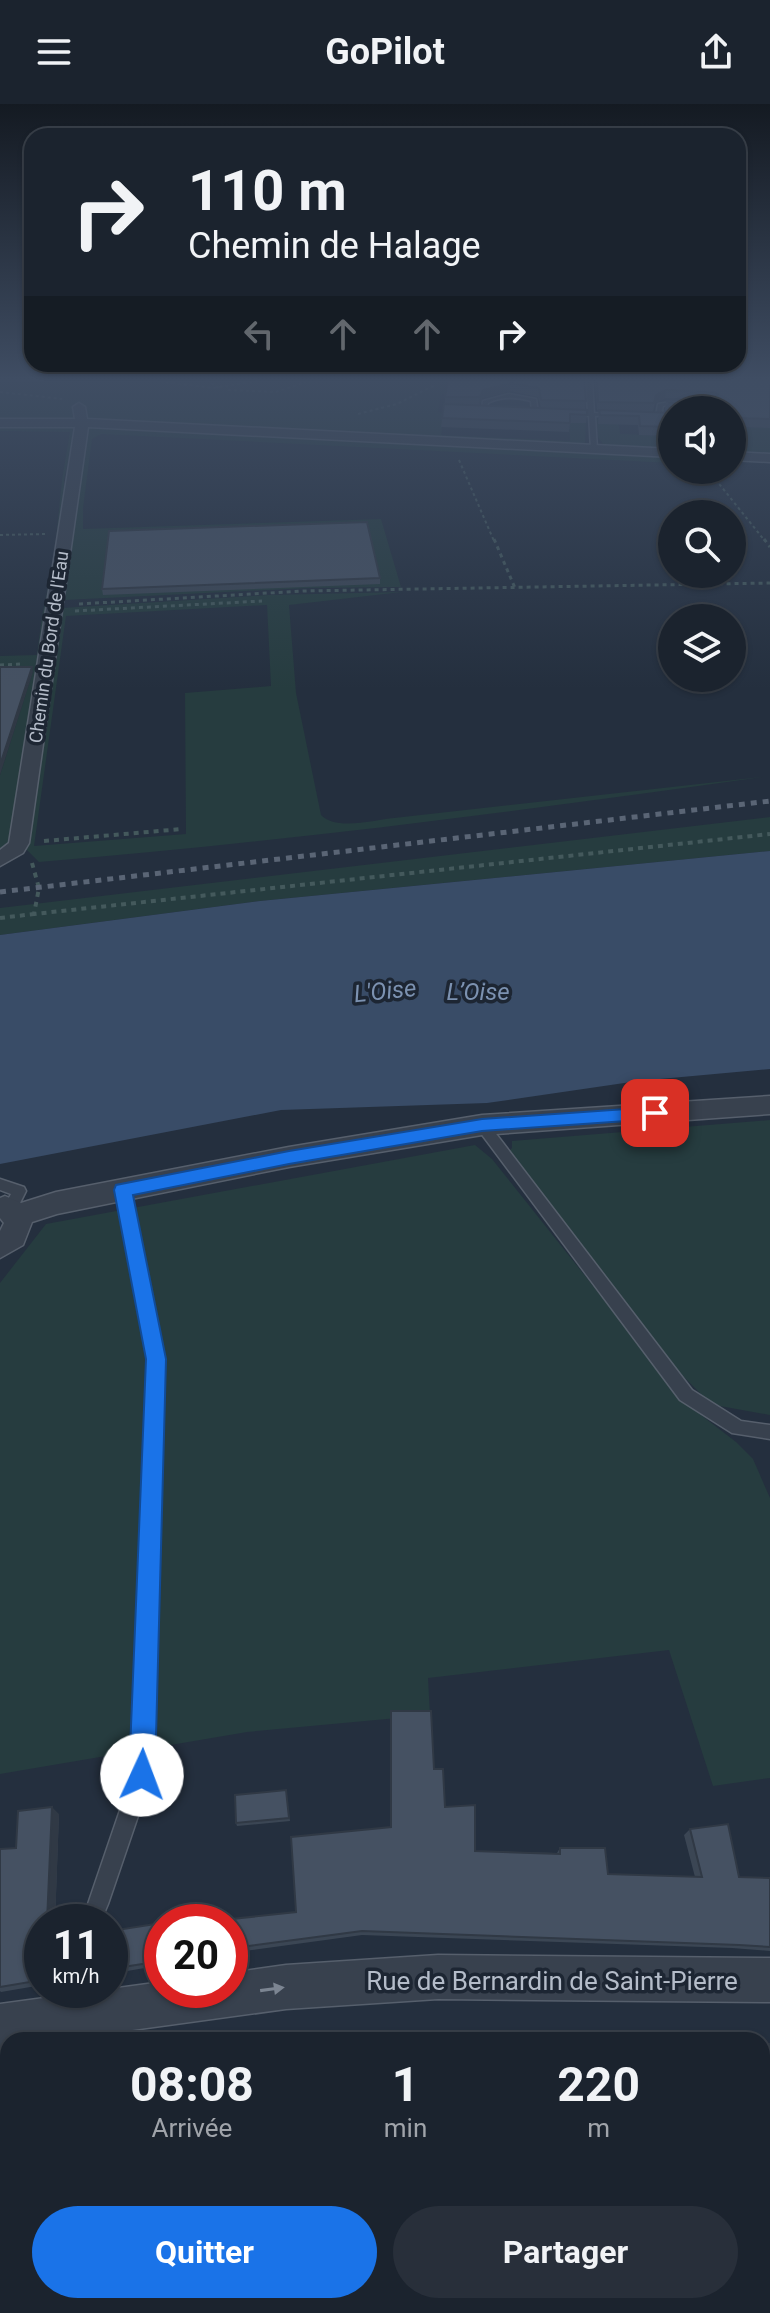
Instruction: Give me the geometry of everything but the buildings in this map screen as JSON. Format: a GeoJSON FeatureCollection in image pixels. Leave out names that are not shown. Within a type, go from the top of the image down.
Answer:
{"type":"FeatureCollection","features":[{"type":"Feature","properties":{"kind":"street","name":"Chemin du Bord de l'Eau"},"geometry":{"type":"LineString","coordinates":[[12,851],[55,609],[72,483]]}},
{"type":"Feature","properties":{"kind":"street"},"geometry":{"type":"LineString","coordinates":[[6,1204],[56,1203],[289,1157],[482,1125],[770,1105]]}},
{"type":"Feature","properties":{"kind":"street"},"geometry":{"type":"LineString","coordinates":[[0,1247],[13,1237],[18,1223],[6,1204]]}},
{"type":"Feature","properties":{"kind":"street","name":"Rue de Bernardin de Saint-Pierre"},"geometry":{"type":"LineString","coordinates":[[0,2026],[286,1987],[438,1977],[770,1980]]}},
{"type":"Feature","properties":{"kind":"lane"},"geometry":{"type":"LineString","coordinates":[[482,1125],[686,1395],[738,1428],[770,1432]]}},
{"type":"Feature","properties":{"kind":"lane"},"geometry":{"type":"LineString","coordinates":[[98,1904],[142,1775],[143,1759],[156,1359],[123,1190]]}},
{"type":"Feature","properties":{"kind":"path"},"geometry":{"type":"LineString","coordinates":[[468,483],[515,588]]}},
{"type":"Feature","properties":{"kind":"path"},"geometry":{"type":"LineString","coordinates":[[719,484],[770,547]]}},
{"type":"Feature","properties":{"kind":"path"},"geometry":{"type":"LineString","coordinates":[[0,535],[66,533]]}},
{"type":"Feature","properties":{"kind":"path"},"geometry":{"type":"LineString","coordinates":[[55,609],[303,591],[770,583]]}},
{"type":"Feature","properties":{"kind":"path"},"geometry":{"type":"LineString","coordinates":[[55,609],[262,601]]}},
{"type":"Feature","properties":{"kind":"path"},"geometry":{"type":"LineString","coordinates":[[12,851],[182,829]]}},
{"type":"Feature","properties":{"kind":"path"},"geometry":{"type":"LineString","coordinates":[[0,918],[770,834]]}},
{"type":"Feature","properties":{"kind":"path"},"geometry":{"type":"LineString","coordinates":[[12,851],[26,856],[38,873],[39,900],[34,914]]}},
{"type":"Feature","properties":{"kind":"green space"},"geometry":{"type":"Polygon","coordinates":[[[62,483],[64,483],[65,499],[41,653],[37,655],[42,616],[54,559],[62,483]]]}},
{"type":"Feature","properties":{"kind":"green space"},"geometry":{"type":"Polygon","coordinates":[[[80,483],[86,483],[83,529],[381,519],[401,587],[309,588],[65,600],[80,483]]]}},
{"type":"Feature","properties":{"kind":"green space"},"geometry":{"type":"Polygon","coordinates":[[[402,592],[289,605],[296,693],[321,815],[328,820],[356,823],[770,776],[405,824],[39,862],[25,848],[62,608],[268,595],[402,592]],[[267,605],[66,616],[34,846],[186,834],[185,693],[271,686],[267,605]]]}},
{"type":"Feature","properties":{"kind":"green space"},"geometry":{"type":"Polygon","coordinates":[[[37,655],[40,669],[18,822],[8,845],[0,852],[0,775],[33,671],[0,671],[0,656],[37,655]]]}},
{"type":"Feature","properties":{"kind":"green space"},"geometry":{"type":"Polygon","coordinates":[[[770,817],[770,851],[260,901],[0,935],[0,908],[770,817]]]}},
{"type":"Feature","properties":{"kind":"green space"},"geometry":{"type":"Polygon","coordinates":[[[770,1120],[770,1415],[720,1406],[706,1399],[682,1375],[637,1322],[508,1152],[512,1141],[770,1120]]]}},
{"type":"Feature","properties":{"kind":"green space"},"geometry":{"type":"Polygon","coordinates":[[[475,1145],[492,1159],[688,1405],[753,1459],[770,1498],[770,1778],[713,1786],[669,1650],[428,1678],[430,1715],[247,1732],[0,1774],[0,1283],[46,1224],[475,1145]]]}},
{"type":"Feature","properties":{"kind":"water","name":"L’Oise"},"geometry":{"type":"Polygon","coordinates":[[[770,851],[770,1069],[638,1081],[487,1103],[281,1110],[0,1164],[0,935],[260,901],[770,851]]]}},
{"type":"Feature","properties":{"kind":"railway"},"geometry":{"type":"LineString","coordinates":[[0,892],[770,801]]}},
{"type":"Feature","properties":{"kind":"route"},"geometry":{"type":"LineString","coordinates":[[142,1775],[156,1359],[123,1190],[289,1157],[482,1125],[655,1113]]}},
{"type":"Feature","properties":{"kind":"water label","name":"L'Oise"},"geometry":{"type":"Point","coordinates":[385,991]}}]}
